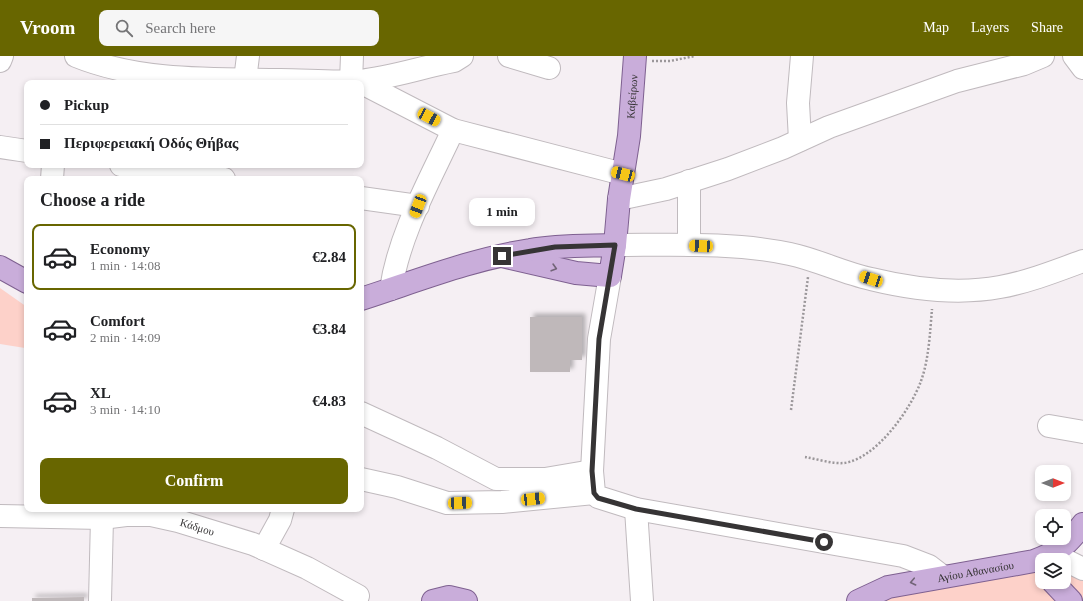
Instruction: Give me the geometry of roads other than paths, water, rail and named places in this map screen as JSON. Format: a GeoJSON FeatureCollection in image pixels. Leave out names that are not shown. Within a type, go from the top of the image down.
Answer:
{"type":"FeatureCollection","features":[{"type":"Feature","properties":{"kind":"main road","name":"Καβείρων"},"geometry":{"type":"LineString","coordinates":[[610,276],[615,245],[619,199],[629,136],[635,58]]}},
{"type":"Feature","properties":{"kind":"main road"},"geometry":{"type":"LineString","coordinates":[[364,298],[479,261],[502,256],[555,247],[615,245]]}},
{"type":"Feature","properties":{"kind":"main road"},"geometry":{"type":"LineString","coordinates":[[502,256],[530,261],[561,270],[610,276]]}},
{"type":"Feature","properties":{"kind":"main road"},"geometry":{"type":"LineString","coordinates":[[0,267],[24,280]]}},
{"type":"Feature","properties":{"kind":"main road","name":"Αγίου Αθανασίου"},"geometry":{"type":"LineString","coordinates":[[1055,553],[1066,545],[1083,524]]}},
{"type":"Feature","properties":{"kind":"main road","name":"Αγίου Αθανασίου"},"geometry":{"type":"LineString","coordinates":[[858,601],[888,587],[942,576],[1035,563]]}},
{"type":"Feature","properties":{"kind":"main road"},"geometry":{"type":"LineString","coordinates":[[1060,589],[1071,601]]}},
{"type":"Feature","properties":{"kind":"main road"},"geometry":{"type":"LineString","coordinates":[[433,601],[449,597],[466,601]]}},
{"type":"Feature","properties":{"kind":"street"},"geometry":{"type":"LineString","coordinates":[[0,61],[2,56]]}},
{"type":"Feature","properties":{"kind":"street"},"geometry":{"type":"LineString","coordinates":[[76,56],[98,65],[175,80],[245,80],[248,56]]}},
{"type":"Feature","properties":{"kind":"street"},"geometry":{"type":"LineString","coordinates":[[352,56],[354,80]]}},
{"type":"Feature","properties":{"kind":"street"},"geometry":{"type":"LineString","coordinates":[[362,80],[388,77],[454,61],[462,56]]}},
{"type":"Feature","properties":{"kind":"street"},"geometry":{"type":"LineString","coordinates":[[509,56],[549,68]]}},
{"type":"Feature","properties":{"kind":"street"},"geometry":{"type":"LineString","coordinates":[[800,140],[798,103],[802,56]]}},
{"type":"Feature","properties":{"kind":"street"},"geometry":{"type":"LineString","coordinates":[[619,199],[666,189],[728,169],[829,127],[957,81],[1024,64],[1043,56]]}},
{"type":"Feature","properties":{"kind":"street"},"geometry":{"type":"LineString","coordinates":[[1074,56],[1083,68]]}},
{"type":"Feature","properties":{"kind":"street"},"geometry":{"type":"LineString","coordinates":[[364,86],[453,130],[623,174]]}},
{"type":"Feature","properties":{"kind":"street"},"geometry":{"type":"LineString","coordinates":[[391,289],[394,268],[418,206],[453,130]]}},
{"type":"Feature","properties":{"kind":"street"},"geometry":{"type":"LineString","coordinates":[[0,147],[24,151]]}},
{"type":"Feature","properties":{"kind":"street"},"geometry":{"type":"LineString","coordinates":[[147,168],[208,176]]}},
{"type":"Feature","properties":{"kind":"street"},"geometry":{"type":"LineString","coordinates":[[688,181],[689,245]]}},
{"type":"Feature","properties":{"kind":"street"},"geometry":{"type":"LineString","coordinates":[[364,198],[418,206]]}},
{"type":"Feature","properties":{"kind":"street"},"geometry":{"type":"LineString","coordinates":[[615,245],[689,245],[764,250],[810,260],[871,279],[933,290],[963,291],[1000,287],[1039,277],[1083,261]]}},
{"type":"Feature","properties":{"kind":"street"},"geometry":{"type":"LineString","coordinates":[[610,276],[599,339],[592,471],[594,493],[598,498],[636,509],[903,556],[929,566],[942,576]]}},
{"type":"Feature","properties":{"kind":"street"},"geometry":{"type":"LineString","coordinates":[[364,414],[437,448],[496,479],[545,479],[592,471]]}},
{"type":"Feature","properties":{"kind":"street"},"geometry":{"type":"LineString","coordinates":[[1050,426],[1083,432]]}},
{"type":"Feature","properties":{"kind":"street"},"geometry":{"type":"LineString","coordinates":[[364,480],[397,487],[447,503],[502,502],[594,493]]}},
{"type":"Feature","properties":{"kind":"street"},"geometry":{"type":"LineString","coordinates":[[636,509],[642,601]]}},
{"type":"Feature","properties":{"kind":"street"},"geometry":{"type":"LineString","coordinates":[[264,549],[283,512]]}},
{"type":"Feature","properties":{"kind":"street","name":"Κάδμου"},"geometry":{"type":"LineString","coordinates":[[0,516],[102,518],[126,515],[151,516],[178,521],[264,549],[307,568],[358,596]]}},
{"type":"Feature","properties":{"kind":"street"},"geometry":{"type":"LineString","coordinates":[[100,601],[102,518]]}},
{"type":"Feature","properties":{"kind":"street"},"geometry":{"type":"LineString","coordinates":[[1071,567],[1083,569]]}}]}
